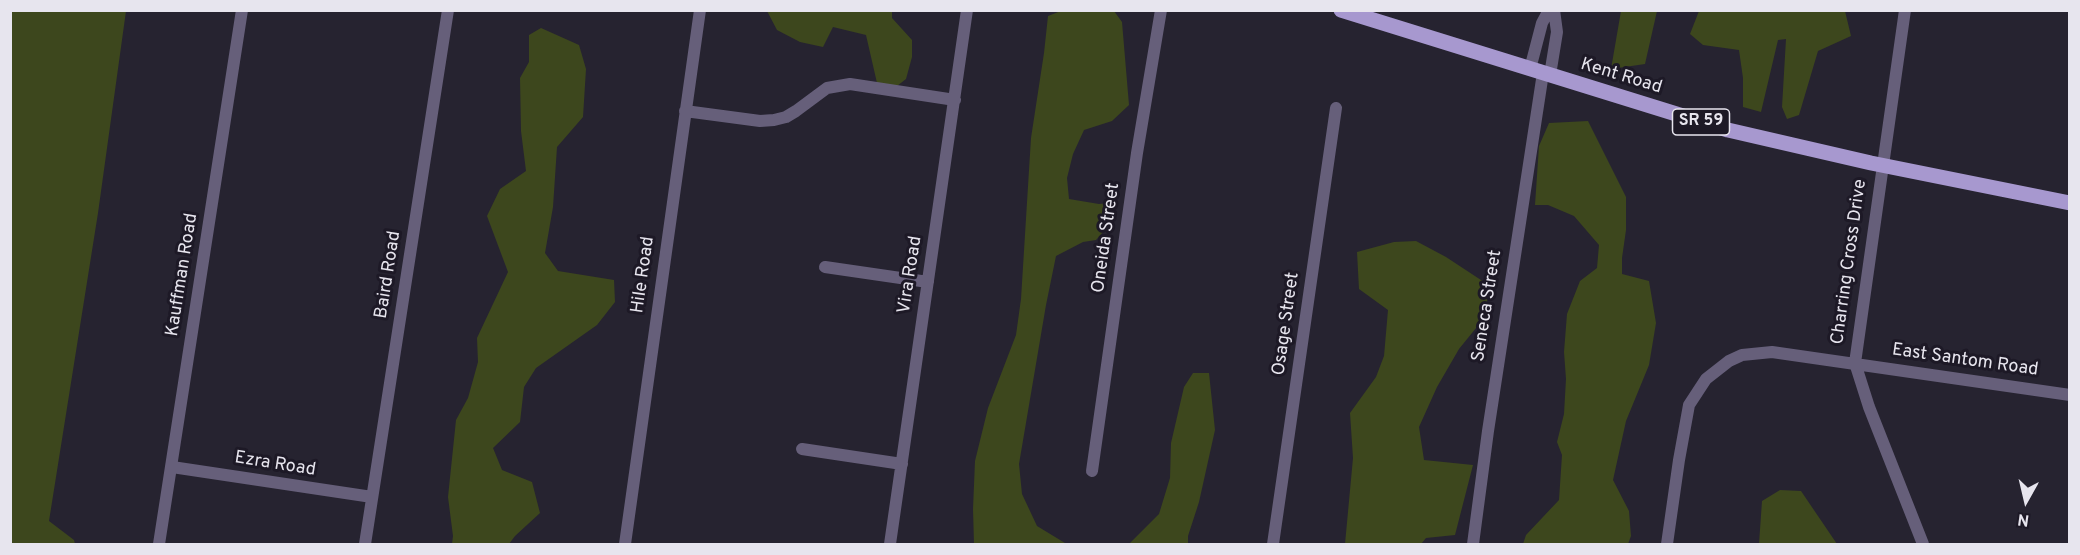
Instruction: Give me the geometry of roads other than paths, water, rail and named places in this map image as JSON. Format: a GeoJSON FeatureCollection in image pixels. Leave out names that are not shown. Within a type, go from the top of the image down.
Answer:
{"type":"FeatureCollection","features":[{"type":"Feature","properties":{"kind":"main road","name":"Kent Road"},"geometry":{"type":"LineString","coordinates":[[1341,10],[1728,130],[1882,165],[2070,202]]}},
{"type":"Feature","properties":{"kind":"street","name":"Kauffman Road"},"geometry":{"type":"LineString","coordinates":[[159,544],[242,10]]}},
{"type":"Feature","properties":{"kind":"street","name":"Baird Road"},"geometry":{"type":"LineString","coordinates":[[365,544],[448,10]]}},
{"type":"Feature","properties":{"kind":"street","name":"Hile Road"},"geometry":{"type":"LineString","coordinates":[[625,544],[700,10]]}},
{"type":"Feature","properties":{"kind":"street","name":"Vira Road"},"geometry":{"type":"LineString","coordinates":[[890,544],[968,10]]}},
{"type":"Feature","properties":{"kind":"street","name":"Oneida Street"},"geometry":{"type":"LineString","coordinates":[[1092,471],[1137,153],[1161,10]]}},
{"type":"Feature","properties":{"kind":"street"},"geometry":{"type":"LineString","coordinates":[[1541,72],[1542,23],[1549,10]]}},
{"type":"Feature","properties":{"kind":"street"},"geometry":{"type":"LineString","coordinates":[[1541,72],[1557,32],[1554,10]]}},
{"type":"Feature","properties":{"kind":"street","name":"Charring Cross Drive"},"geometry":{"type":"LineString","coordinates":[[1905,10],[1855,363],[1869,407],[1923,544]]}},
{"type":"Feature","properties":{"kind":"street","name":"Seneca Street"},"geometry":{"type":"LineString","coordinates":[[1473,544],[1541,72]]}},
{"type":"Feature","properties":{"kind":"street"},"geometry":{"type":"LineString","coordinates":[[685,111],[760,121],[774,120],[796,111],[827,88],[850,84],[955,100]]}},
{"type":"Feature","properties":{"kind":"street","name":"Osage Street"},"geometry":{"type":"LineString","coordinates":[[1273,544],[1336,108]]}},
{"type":"Feature","properties":{"kind":"street"},"geometry":{"type":"LineString","coordinates":[[825,267],[928,282]]}},
{"type":"Feature","properties":{"kind":"street","name":"East Santom Road"},"geometry":{"type":"LineString","coordinates":[[1667,544],[1686,414],[1693,396],[1706,379],[1729,361],[1742,355],[1772,352],[2070,395]]}},
{"type":"Feature","properties":{"kind":"street"},"geometry":{"type":"LineString","coordinates":[[802,449],[902,464]]}},
{"type":"Feature","properties":{"kind":"street","name":"Ezra Road"},"geometry":{"type":"LineString","coordinates":[[172,467],[372,497]]}}]}
